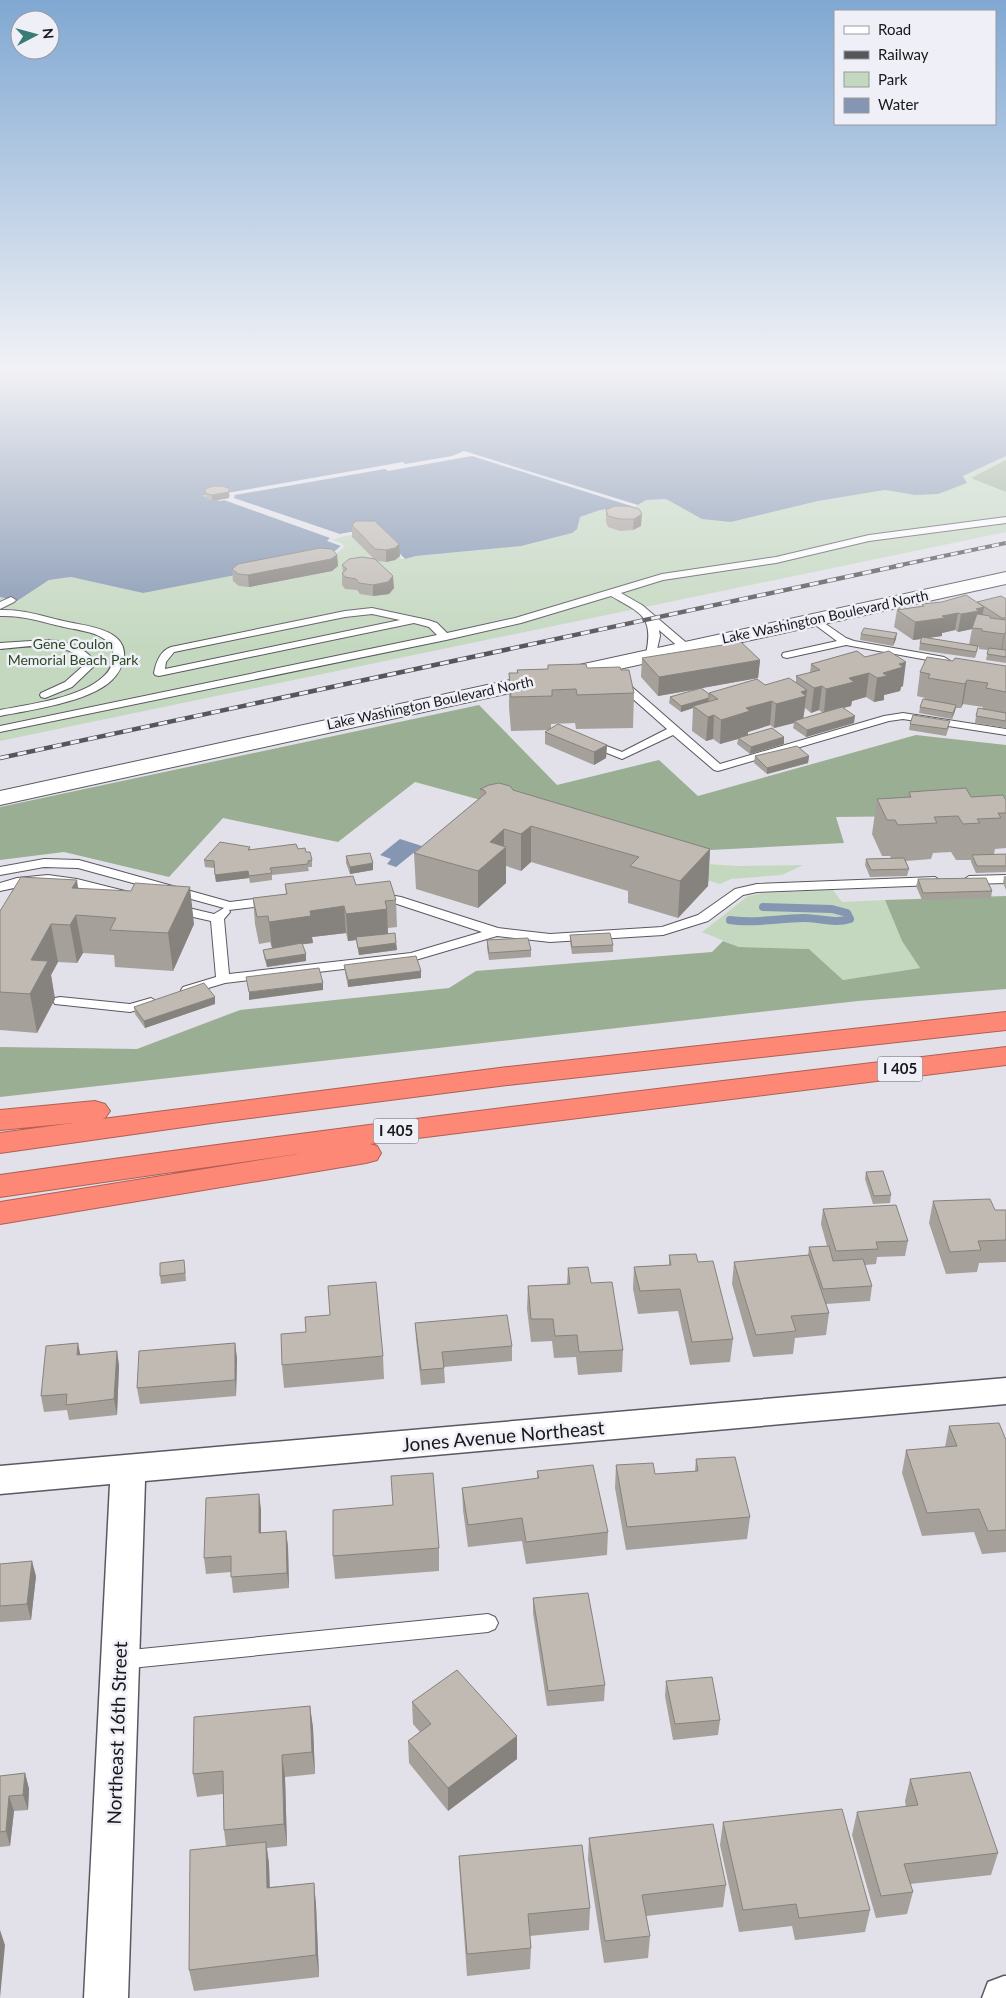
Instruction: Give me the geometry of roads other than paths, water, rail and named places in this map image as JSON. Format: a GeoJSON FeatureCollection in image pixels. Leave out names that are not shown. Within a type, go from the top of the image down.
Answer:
{"type":"FeatureCollection","features":[{"type":"Feature","properties":{"kind":"highway","name":"I 405"},"geometry":{"type":"LineString","coordinates":[[0,1143],[209,1113],[507,1076],[1006,1021]]}},
{"type":"Feature","properties":{"kind":"highway","name":"I 405"},"geometry":{"type":"LineString","coordinates":[[0,1186],[514,1114],[1006,1056]]}},
{"type":"Feature","properties":{"kind":"highway"},"geometry":{"type":"LineString","coordinates":[[0,1120],[137,1106],[507,1076]]}},
{"type":"Feature","properties":{"kind":"highway"},"geometry":{"type":"LineString","coordinates":[[0,1213],[498,1132],[793,1081]]}},
{"type":"Feature","properties":{"kind":"street","name":"Lake Washington Boulevard North"},"geometry":{"type":"LineString","coordinates":[[0,798],[650,654],[1003,581]]}},
{"type":"Feature","properties":{"kind":"street","name":"Jones Avenue Northeast"},"geometry":{"type":"LineString","coordinates":[[0,1480],[1006,1391]]}},
{"type":"Feature","properties":{"kind":"street","name":"Northeast 16th Street"},"geometry":{"type":"LineString","coordinates":[[106,1998],[128,1468]]}},
{"type":"Feature","properties":{"kind":"lane"},"geometry":{"type":"LineString","coordinates":[[0,729],[516,621],[662,577],[776,560],[869,538],[1006,520]]}},
{"type":"Feature","properties":{"kind":"lane"},"geometry":{"type":"LineString","coordinates":[[614,593],[638,607],[685,647]]}},
{"type":"Feature","properties":{"kind":"lane"},"geometry":{"type":"LineString","coordinates":[[0,606],[11,600]]}},
{"type":"Feature","properties":{"kind":"lane"},"geometry":{"type":"LineString","coordinates":[[164,695],[159,685],[159,673],[161,661],[171,650],[336,616],[372,612],[433,625],[446,636]]}},
{"type":"Feature","properties":{"kind":"lane"},"geometry":{"type":"LineString","coordinates":[[0,614],[26,616],[93,630],[104,635],[114,643],[119,651],[119,660],[106,679],[77,695],[0,713]]}},
{"type":"Feature","properties":{"kind":"lane"},"geometry":{"type":"LineString","coordinates":[[650,654],[654,636],[651,618]]}},
{"type":"Feature","properties":{"kind":"lane"},"geometry":{"type":"LineString","coordinates":[[814,619],[847,642],[869,648],[957,662]]}},
{"type":"Feature","properties":{"kind":"lane"},"geometry":{"type":"LineString","coordinates":[[159,673],[414,620]]}},
{"type":"Feature","properties":{"kind":"lane"},"geometry":{"type":"LineString","coordinates":[[787,655],[847,642]]}},
{"type":"Feature","properties":{"kind":"lane"},"geometry":{"type":"LineString","coordinates":[[0,646],[30,644],[66,645],[81,650],[88,659],[88,668],[66,688],[44,696],[0,705]]}},
{"type":"Feature","properties":{"kind":"lane"},"geometry":{"type":"LineString","coordinates":[[600,665],[718,768],[888,718],[904,716],[1006,732]]}},
{"type":"Feature","properties":{"kind":"lane"},"geometry":{"type":"LineString","coordinates":[[582,739],[622,756],[674,730]]}},
{"type":"Feature","properties":{"kind":"lane"},"geometry":{"type":"LineString","coordinates":[[0,871],[44,863],[79,864],[230,906],[287,900]]}},
{"type":"Feature","properties":{"kind":"lane"},"geometry":{"type":"LineString","coordinates":[[0,887],[15,882],[41,878],[67,879],[137,898]]}},
{"type":"Feature","properties":{"kind":"lane"},"geometry":{"type":"LineString","coordinates":[[364,895],[396,900],[496,932],[550,938],[663,931],[703,918],[739,892],[758,888],[1006,879]]}},
{"type":"Feature","properties":{"kind":"lane"},"geometry":{"type":"LineString","coordinates":[[165,906],[217,918]]}},
{"type":"Feature","properties":{"kind":"lane"},"geometry":{"type":"LineString","coordinates":[[217,918],[230,906]]}},
{"type":"Feature","properties":{"kind":"lane"},"geometry":{"type":"LineString","coordinates":[[217,918],[223,979]]}},
{"type":"Feature","properties":{"kind":"lane"},"geometry":{"type":"LineString","coordinates":[[60,1001],[130,1008],[223,979],[412,957],[496,932]]}},
{"type":"Feature","properties":{"kind":"lane"},"geometry":{"type":"LineString","coordinates":[[120,1660],[488,1624]]}},
{"type":"Feature","properties":{"kind":"water"},"geometry":{"type":"Polygon","coordinates":[[[0,461],[995,461],[963,476],[967,483],[938,494],[915,495],[885,490],[818,501],[731,522],[702,519],[666,499],[646,500],[638,505],[600,510],[580,517],[577,529],[572,533],[521,546],[416,556],[405,559],[374,528],[340,534],[328,540],[341,546],[328,557],[143,593],[71,577],[49,580],[17,601],[0,597],[0,461]]]}},
{"type":"Feature","properties":{"kind":"water"},"geometry":{"type":"Polygon","coordinates":[[[400,839],[422,846],[396,867],[387,864],[391,859],[380,855],[400,839]]]}},
{"type":"Feature","properties":{"kind":"waterway"},"geometry":{"type":"LineString","coordinates":[[730,920],[749,921],[804,918],[838,921],[850,919],[847,913],[832,909],[763,907]]}},
{"type":"Feature","properties":{"kind":"railway"},"geometry":{"type":"LineString","coordinates":[[896,566],[1006,543]]}},
{"type":"Feature","properties":{"kind":"railway"},"geometry":{"type":"LineString","coordinates":[[0,758],[902,565]]}},
{"type":"Feature","properties":{"kind":"park label","name":"Gene Coulon Memorial Beach Park"},"geometry":{"type":"Point","coordinates":[73,652]}}]}
